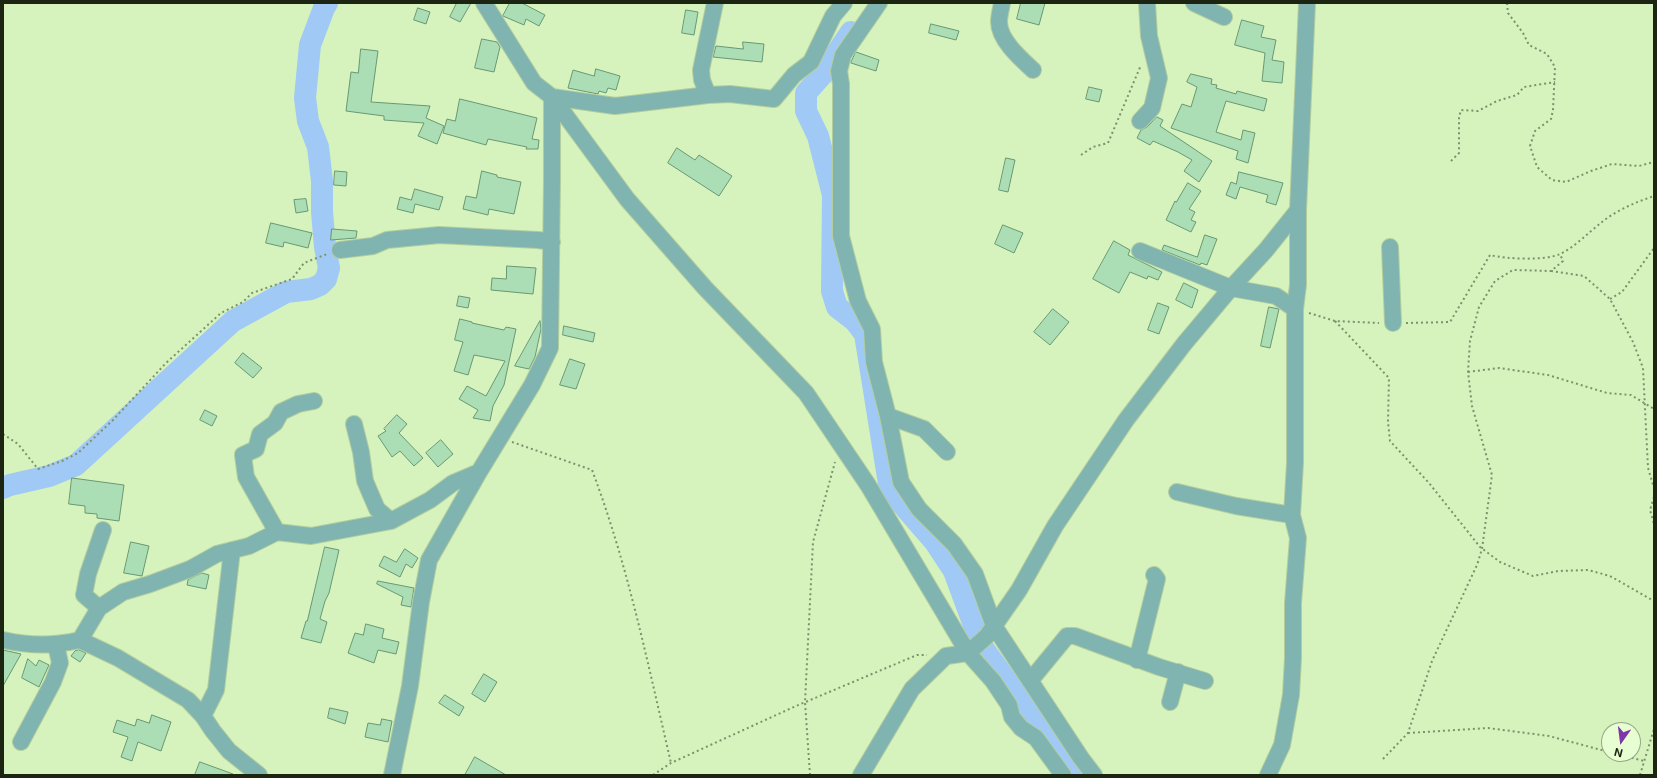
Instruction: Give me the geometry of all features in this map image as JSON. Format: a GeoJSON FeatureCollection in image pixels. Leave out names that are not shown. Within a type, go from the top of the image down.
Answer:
{"type":"FeatureCollection","features":[{"type":"Feature","properties":{"kind":"street"},"geometry":{"type":"LineString","coordinates":[[484,3],[534,82],[552,97],[628,199],[705,288],[806,393],[868,485],[968,653],[994,681],[1009,705],[1012,717],[1021,728],[1036,738],[1063,775]]}},
{"type":"Feature","properties":{"kind":"street"},"geometry":{"type":"LineString","coordinates":[[708,95],[702,80],[701,70],[715,3]]}},
{"type":"Feature","properties":{"kind":"street"},"geometry":{"type":"LineString","coordinates":[[552,97],[615,106],[708,95],[730,94],[774,99],[794,75],[811,62],[833,16],[844,3]]}},
{"type":"Feature","properties":{"kind":"street"},"geometry":{"type":"LineString","coordinates":[[1002,3],[999,23],[1006,42],[1015,54],[1033,70]]}},
{"type":"Feature","properties":{"kind":"street"},"geometry":{"type":"LineString","coordinates":[[1140,121],[1152,108],[1159,78],[1149,36],[1147,3]]}},
{"type":"Feature","properties":{"kind":"street"},"geometry":{"type":"LineString","coordinates":[[1268,775],[1282,745],[1291,695],[1293,658],[1293,603],[1298,538],[1292,515],[1295,463],[1294,309],[1298,284],[1298,210],[1307,3]]}},
{"type":"Feature","properties":{"kind":"street"},"geometry":{"type":"LineString","coordinates":[[1197,4],[1224,17]]}},
{"type":"Feature","properties":{"kind":"street"},"geometry":{"type":"LineString","coordinates":[[872,5],[843,55],[838,71],[841,84],[841,236],[858,301],[872,329],[874,362],[888,416],[901,482],[919,509],[954,544],[975,574],[994,626],[1094,775]]}},
{"type":"Feature","properties":{"kind":"street"},"geometry":{"type":"LineString","coordinates":[[392,775],[410,686],[421,602],[429,560],[479,472],[532,385],[550,348],[552,97]]}},
{"type":"Feature","properties":{"kind":"street"},"geometry":{"type":"LineString","coordinates":[[861,775],[912,689],[946,656],[968,653],[988,636],[1018,590],[1055,526],[1126,420],[1184,344],[1231,288],[1266,250],[1298,210]]}},
{"type":"Feature","properties":{"kind":"street"},"geometry":{"type":"LineString","coordinates":[[340,250],[373,246],[387,240],[439,235],[552,242]]}},
{"type":"Feature","properties":{"kind":"street"},"geometry":{"type":"LineString","coordinates":[[1390,247],[1394,323]]}},
{"type":"Feature","properties":{"kind":"street"},"geometry":{"type":"LineString","coordinates":[[1140,251],[1231,288],[1276,296],[1294,309]]}},
{"type":"Feature","properties":{"kind":"street"},"geometry":{"type":"LineString","coordinates":[[277,532],[246,477],[243,455],[256,449],[260,434],[275,423],[281,412],[298,404],[314,401]]}},
{"type":"Feature","properties":{"kind":"street"},"geometry":{"type":"LineString","coordinates":[[888,416],[924,429],[947,452]]}},
{"type":"Feature","properties":{"kind":"street"},"geometry":{"type":"LineString","coordinates":[[354,424],[361,452],[365,481],[377,509],[392,521]]}},
{"type":"Feature","properties":{"kind":"street"},"geometry":{"type":"LineString","coordinates":[[80,640],[98,608],[123,592],[190,569],[217,554],[249,546],[277,532],[311,536],[392,521],[430,500],[453,483],[479,472]]}},
{"type":"Feature","properties":{"kind":"street"},"geometry":{"type":"LineString","coordinates":[[1177,492],[1236,506],[1292,515]]}},
{"type":"Feature","properties":{"kind":"street"},"geometry":{"type":"LineString","coordinates":[[98,608],[84,595],[88,574],[103,530]]}},
{"type":"Feature","properties":{"kind":"street"},"geometry":{"type":"LineString","coordinates":[[203,716],[216,690],[232,550]]}},
{"type":"Feature","properties":{"kind":"street"},"geometry":{"type":"LineString","coordinates":[[1137,660],[1157,579],[1154,575]]}},
{"type":"Feature","properties":{"kind":"street"},"geometry":{"type":"LineString","coordinates":[[1030,681],[1067,636],[1075,636],[1159,668],[1205,680]]}},
{"type":"Feature","properties":{"kind":"street"},"geometry":{"type":"LineString","coordinates":[[3,640],[21,644],[56,645],[80,640],[118,658],[188,700],[203,716],[229,751],[259,775]]}},
{"type":"Feature","properties":{"kind":"street"},"geometry":{"type":"LineString","coordinates":[[21,742],[53,682],[60,663],[56,645]]}},
{"type":"Feature","properties":{"kind":"street"},"geometry":{"type":"LineString","coordinates":[[1170,702],[1178,672]]}},
{"type":"Feature","properties":{"kind":"path"},"geometry":{"type":"LineString","coordinates":[[1507,3],[1508,13],[1524,33],[1529,44],[1547,54],[1555,67],[1553,110],[1551,119],[1535,132],[1530,146],[1537,167],[1552,180],[1566,182],[1612,164],[1639,166],[1654,162]]}},
{"type":"Feature","properties":{"kind":"path"},"geometry":{"type":"LineString","coordinates":[[1081,154],[1093,146],[1108,143],[1142,64]]}},
{"type":"Feature","properties":{"kind":"path"},"geometry":{"type":"LineString","coordinates":[[1451,161],[1459,153],[1459,117],[1461,110],[1478,111],[1497,101],[1517,95],[1524,87],[1554,82]]}},
{"type":"Feature","properties":{"kind":"path"},"geometry":{"type":"LineString","coordinates":[[1294,309],[1335,321],[1394,323],[1450,322],[1490,255],[1504,258],[1535,258],[1560,254],[1604,220],[1635,202],[1654,196]]}},
{"type":"Feature","properties":{"kind":"path"},"geometry":{"type":"LineString","coordinates":[[1610,299],[1622,292],[1654,248]]}},
{"type":"Feature","properties":{"kind":"path"},"geometry":{"type":"LineString","coordinates":[[3,434],[18,444],[38,469],[62,462],[78,453],[113,420],[166,363],[222,313],[243,302],[252,293],[292,279],[304,263],[340,250]]}},
{"type":"Feature","properties":{"kind":"path"},"geometry":{"type":"LineString","coordinates":[[1551,271],[1563,261],[1560,254]]}},
{"type":"Feature","properties":{"kind":"path"},"geometry":{"type":"LineString","coordinates":[[1383,759],[1408,733],[1432,661],[1477,565],[1482,549],[1492,475],[1472,406],[1468,372],[1470,341],[1480,307],[1495,281],[1513,270],[1551,271],[1584,276],[1610,299],[1633,342],[1643,368],[1648,468],[1654,488]]}},
{"type":"Feature","properties":{"kind":"path"},"geometry":{"type":"LineString","coordinates":[[1335,321],[1389,378],[1388,422],[1390,441],[1429,483],[1482,549],[1500,562],[1533,576],[1558,571],[1588,570],[1610,576],[1654,601]]}},
{"type":"Feature","properties":{"kind":"path"},"geometry":{"type":"LineString","coordinates":[[1468,372],[1498,368],[1548,375],[1607,393],[1631,395],[1645,405],[1654,409]]}},
{"type":"Feature","properties":{"kind":"path"},"geometry":{"type":"LineString","coordinates":[[500,438],[592,470],[608,511],[623,566],[672,764]]}},
{"type":"Feature","properties":{"kind":"path"},"geometry":{"type":"LineString","coordinates":[[810,775],[805,702],[813,542],[840,444]]}},
{"type":"Feature","properties":{"kind":"path"},"geometry":{"type":"LineString","coordinates":[[1654,497],[1650,510],[1654,524]]}},
{"type":"Feature","properties":{"kind":"path"},"geometry":{"type":"LineString","coordinates":[[653,775],[672,764],[805,702],[917,655],[946,656]]}},
{"type":"Feature","properties":{"kind":"path"},"geometry":{"type":"LineString","coordinates":[[1408,733],[1488,728],[1549,736],[1601,750]]}},
{"type":"Feature","properties":{"kind":"path"},"geometry":{"type":"LineString","coordinates":[[1640,775],[1654,729]]}},
{"type":"Feature","properties":{"kind":"building"},"geometry":{"type":"Polygon","coordinates":[[[457,3],[471,3],[460,22],[450,17],[457,3]]]}},
{"type":"Feature","properties":{"kind":"building"},"geometry":{"type":"Polygon","coordinates":[[[510,3],[522,3],[545,15],[539,26],[526,19],[524,25],[503,16],[510,3]]]}},
{"type":"Feature","properties":{"kind":"building"},"geometry":{"type":"Polygon","coordinates":[[[1021,3],[1045,3],[1039,25],[1017,19],[1021,3]]]}},
{"type":"Feature","properties":{"kind":"building"},"geometry":{"type":"Polygon","coordinates":[[[418,8],[430,12],[426,24],[414,20],[418,8]]]}},
{"type":"Feature","properties":{"kind":"building"},"geometry":{"type":"Polygon","coordinates":[[[686,10],[698,12],[694,35],[682,33],[686,10]]]}},
{"type":"Feature","properties":{"kind":"building"},"geometry":{"type":"Polygon","coordinates":[[[1242,20],[1264,26],[1261,37],[1276,40],[1272,60],[1284,62],[1282,83],[1262,81],[1265,53],[1235,45],[1242,20]]]}},
{"type":"Feature","properties":{"kind":"building"},"geometry":{"type":"Polygon","coordinates":[[[931,24],[959,31],[956,40],[929,33],[931,24]]]}},
{"type":"Feature","properties":{"kind":"building"},"geometry":{"type":"Polygon","coordinates":[[[482,39],[497,42],[500,47],[494,72],[475,68],[482,39]]]}},
{"type":"Feature","properties":{"kind":"building"},"geometry":{"type":"Polygon","coordinates":[[[743,42],[764,44],[762,62],[713,57],[716,46],[743,49],[743,42]]]}},
{"type":"Feature","properties":{"kind":"building"},"geometry":{"type":"Polygon","coordinates":[[[361,49],[378,51],[371,102],[430,106],[426,118],[444,126],[437,144],[418,136],[424,123],[384,120],[384,116],[346,111],[351,72],[358,73],[361,49]]]}},
{"type":"Feature","properties":{"kind":"building"},"geometry":{"type":"Polygon","coordinates":[[[856,52],[879,60],[876,71],[851,63],[856,52]]]}},
{"type":"Feature","properties":{"kind":"building"},"geometry":{"type":"Polygon","coordinates":[[[596,69],[620,76],[616,90],[608,88],[606,93],[599,91],[598,94],[568,88],[573,70],[594,76],[596,69]]]}},
{"type":"Feature","properties":{"kind":"building"},"geometry":{"type":"Polygon","coordinates":[[[1191,74],[1212,79],[1211,84],[1217,85],[1216,88],[1236,94],[1237,91],[1267,99],[1264,111],[1226,101],[1216,132],[1241,140],[1243,130],[1255,133],[1248,163],[1236,159],[1238,151],[1171,128],[1182,104],[1191,107],[1197,87],[1187,82],[1191,74]]]}},
{"type":"Feature","properties":{"kind":"building"},"geometry":{"type":"Polygon","coordinates":[[[1089,87],[1102,90],[1099,102],[1086,99],[1089,87]]]}},
{"type":"Feature","properties":{"kind":"building"},"geometry":{"type":"Polygon","coordinates":[[[460,99],[537,118],[532,139],[539,140],[538,149],[526,149],[527,147],[488,139],[486,145],[443,133],[447,119],[455,121],[460,99]]]}},
{"type":"Feature","properties":{"kind":"building"},"geometry":{"type":"Polygon","coordinates":[[[1157,117],[1163,120],[1160,126],[1212,161],[1199,182],[1184,171],[1192,160],[1153,141],[1150,145],[1137,138],[1141,130],[1147,127],[1157,117]]]}},
{"type":"Feature","properties":{"kind":"building"},"geometry":{"type":"Polygon","coordinates":[[[677,148],[695,160],[699,155],[732,176],[719,196],[668,163],[677,148]]]}},
{"type":"Feature","properties":{"kind":"building"},"geometry":{"type":"Polygon","coordinates":[[[1006,158],[1015,160],[1008,192],[999,190],[1006,158]]]}},
{"type":"Feature","properties":{"kind":"building"},"geometry":{"type":"Polygon","coordinates":[[[335,171],[347,172],[346,186],[334,185],[335,171]]]}},
{"type":"Feature","properties":{"kind":"building"},"geometry":{"type":"Polygon","coordinates":[[[482,171],[497,175],[497,177],[521,182],[514,214],[489,209],[488,215],[463,209],[466,196],[476,198],[482,171]]]}},
{"type":"Feature","properties":{"kind":"building"},"geometry":{"type":"Polygon","coordinates":[[[1239,172],[1283,183],[1276,205],[1266,202],[1268,195],[1240,187],[1236,199],[1226,195],[1231,182],[1236,184],[1239,172]]]}},
{"type":"Feature","properties":{"kind":"building"},"geometry":{"type":"Polygon","coordinates":[[[1188,183],[1201,191],[1189,209],[1195,212],[1191,220],[1196,222],[1191,232],[1166,220],[1175,201],[1176,202],[1188,183]]]}},
{"type":"Feature","properties":{"kind":"building"},"geometry":{"type":"Polygon","coordinates":[[[415,189],[443,197],[439,210],[415,204],[413,213],[397,209],[400,197],[411,200],[415,189]]]}},
{"type":"Feature","properties":{"kind":"building"},"geometry":{"type":"Polygon","coordinates":[[[306,199],[308,211],[296,213],[294,200],[306,199]]]}},
{"type":"Feature","properties":{"kind":"building"},"geometry":{"type":"Polygon","coordinates":[[[271,223],[312,233],[308,248],[284,242],[283,247],[266,243],[271,223]]]}},
{"type":"Feature","properties":{"kind":"building"},"geometry":{"type":"Polygon","coordinates":[[[1003,225],[1023,233],[1014,253],[995,244],[1003,225]]]}},
{"type":"Feature","properties":{"kind":"building"},"geometry":{"type":"Polygon","coordinates":[[[332,229],[357,231],[356,238],[331,240],[332,229]]]}},
{"type":"Feature","properties":{"kind":"building"},"geometry":{"type":"Polygon","coordinates":[[[1205,235],[1217,239],[1207,265],[1201,263],[1200,265],[1162,250],[1164,245],[1197,257],[1205,235]]]}},
{"type":"Feature","properties":{"kind":"building"},"geometry":{"type":"Polygon","coordinates":[[[1114,241],[1130,250],[1128,255],[1162,272],[1158,280],[1148,276],[1147,279],[1130,272],[1119,293],[1093,279],[1114,241]]]}},
{"type":"Feature","properties":{"kind":"building"},"geometry":{"type":"Polygon","coordinates":[[[507,266],[536,268],[533,294],[491,290],[492,278],[506,279],[507,266]]]}},
{"type":"Feature","properties":{"kind":"building"},"geometry":{"type":"Polygon","coordinates":[[[1184,283],[1198,290],[1192,308],[1176,300],[1184,283]]]}},
{"type":"Feature","properties":{"kind":"building"},"geometry":{"type":"Polygon","coordinates":[[[459,296],[470,298],[468,308],[457,306],[459,296]]]}},
{"type":"Feature","properties":{"kind":"building"},"geometry":{"type":"Polygon","coordinates":[[[1158,303],[1169,307],[1159,334],[1148,330],[1158,303]]]}},
{"type":"Feature","properties":{"kind":"building"},"geometry":{"type":"Polygon","coordinates":[[[1269,307],[1279,309],[1270,348],[1261,346],[1269,307]]]}},
{"type":"Feature","properties":{"kind":"building"},"geometry":{"type":"Polygon","coordinates":[[[1053,309],[1069,322],[1050,345],[1034,332],[1053,309]]]}},
{"type":"Feature","properties":{"kind":"building"},"geometry":{"type":"Polygon","coordinates":[[[460,319],[504,330],[506,327],[516,329],[504,385],[493,406],[490,421],[473,418],[478,410],[459,399],[467,386],[486,396],[505,361],[474,355],[468,375],[454,371],[463,342],[455,340],[460,319]]]}},
{"type":"Feature","properties":{"kind":"building"},"geometry":{"type":"Polygon","coordinates":[[[540,321],[541,329],[535,357],[529,369],[515,366],[540,321]]]}},
{"type":"Feature","properties":{"kind":"building"},"geometry":{"type":"Polygon","coordinates":[[[564,326],[595,333],[593,342],[563,335],[564,326]]]}},
{"type":"Feature","properties":{"kind":"building"},"geometry":{"type":"Polygon","coordinates":[[[243,353],[262,368],[253,378],[235,363],[243,353]]]}},
{"type":"Feature","properties":{"kind":"building"},"geometry":{"type":"Polygon","coordinates":[[[570,359],[585,364],[576,389],[560,385],[570,359]]]}},
{"type":"Feature","properties":{"kind":"building"},"geometry":{"type":"Polygon","coordinates":[[[205,410],[217,416],[212,426],[200,420],[205,410]]]}},
{"type":"Feature","properties":{"kind":"building"},"geometry":{"type":"Polygon","coordinates":[[[397,415],[407,424],[399,433],[423,458],[414,466],[400,451],[392,457],[378,436],[386,431],[384,429],[397,415]]]}},
{"type":"Feature","properties":{"kind":"building"},"geometry":{"type":"Polygon","coordinates":[[[441,440],[453,454],[438,467],[426,453],[441,440]]]}},
{"type":"Feature","properties":{"kind":"building"},"geometry":{"type":"Polygon","coordinates":[[[72,478],[124,485],[119,521],[97,518],[97,514],[85,513],[85,506],[69,504],[72,478]]]}},
{"type":"Feature","properties":{"kind":"building"},"geometry":{"type":"Polygon","coordinates":[[[131,542],[149,546],[142,576],[124,573],[131,542]]]}},
{"type":"Feature","properties":{"kind":"building"},"geometry":{"type":"Polygon","coordinates":[[[325,547],[339,550],[329,593],[320,619],[327,622],[321,643],[301,638],[307,621],[325,547]]]}},
{"type":"Feature","properties":{"kind":"building"},"geometry":{"type":"Polygon","coordinates":[[[405,549],[418,558],[412,568],[406,564],[400,577],[379,566],[384,556],[396,562],[405,549]]]}},
{"type":"Feature","properties":{"kind":"building"},"geometry":{"type":"Polygon","coordinates":[[[202,573],[209,575],[206,589],[187,585],[188,580],[202,573]]]}},
{"type":"Feature","properties":{"kind":"building"},"geometry":{"type":"Polygon","coordinates":[[[378,581],[414,588],[411,607],[401,605],[403,597],[377,584],[378,581]]]}},
{"type":"Feature","properties":{"kind":"building"},"geometry":{"type":"Polygon","coordinates":[[[366,624],[384,629],[382,638],[399,642],[396,654],[378,650],[374,663],[348,653],[355,633],[363,635],[366,624]]]}},
{"type":"Feature","properties":{"kind":"building"},"geometry":{"type":"Polygon","coordinates":[[[3,650],[21,654],[3,686],[3,650]]]}},
{"type":"Feature","properties":{"kind":"building"},"geometry":{"type":"Polygon","coordinates":[[[79,650],[86,653],[80,662],[71,656],[75,651],[79,650]]]}},
{"type":"Feature","properties":{"kind":"building"},"geometry":{"type":"Polygon","coordinates":[[[28,659],[36,666],[39,660],[49,665],[39,687],[22,678],[28,659]]]}},
{"type":"Feature","properties":{"kind":"building"},"geometry":{"type":"Polygon","coordinates":[[[484,674],[497,682],[485,702],[472,694],[484,674]]]}},
{"type":"Feature","properties":{"kind":"building"},"geometry":{"type":"Polygon","coordinates":[[[445,695],[464,707],[459,716],[439,703],[445,695]]]}},
{"type":"Feature","properties":{"kind":"building"},"geometry":{"type":"Polygon","coordinates":[[[330,708],[348,712],[345,724],[328,718],[330,708]]]}},
{"type":"Feature","properties":{"kind":"building"},"geometry":{"type":"Polygon","coordinates":[[[152,715],[171,722],[161,751],[138,742],[132,761],[121,757],[128,737],[113,732],[117,720],[135,726],[137,719],[149,723],[152,715]]]}},
{"type":"Feature","properties":{"kind":"building"},"geometry":{"type":"Polygon","coordinates":[[[382,719],[392,721],[388,742],[365,737],[368,723],[380,725],[382,719]]]}},
{"type":"Feature","properties":{"kind":"building"},"geometry":{"type":"Polygon","coordinates":[[[475,757],[506,775],[465,775],[475,757]]]}},
{"type":"Feature","properties":{"kind":"building"},"geometry":{"type":"Polygon","coordinates":[[[200,762],[233,774],[233,775],[195,775],[200,762]]]}},
{"type":"Feature","properties":{"kind":"waterway"},"geometry":{"type":"LineString","coordinates":[[3,488],[49,476],[76,465],[233,321],[286,292],[311,289],[320,285],[326,279],[329,268],[325,247],[322,212],[322,181],[318,147],[308,121],[305,98],[310,45],[327,3]]}},
{"type":"Feature","properties":{"kind":"waterway"},"geometry":{"type":"LineString","coordinates":[[851,32],[822,75],[806,93],[806,111],[818,136],[833,195],[832,291],[837,307],[855,321],[865,334],[890,490],[935,542],[954,571],[979,639]]}},
{"type":"Feature","properties":{"kind":"waterway"},"geometry":{"type":"LineString","coordinates":[[983,648],[1075,775]]}}]}
